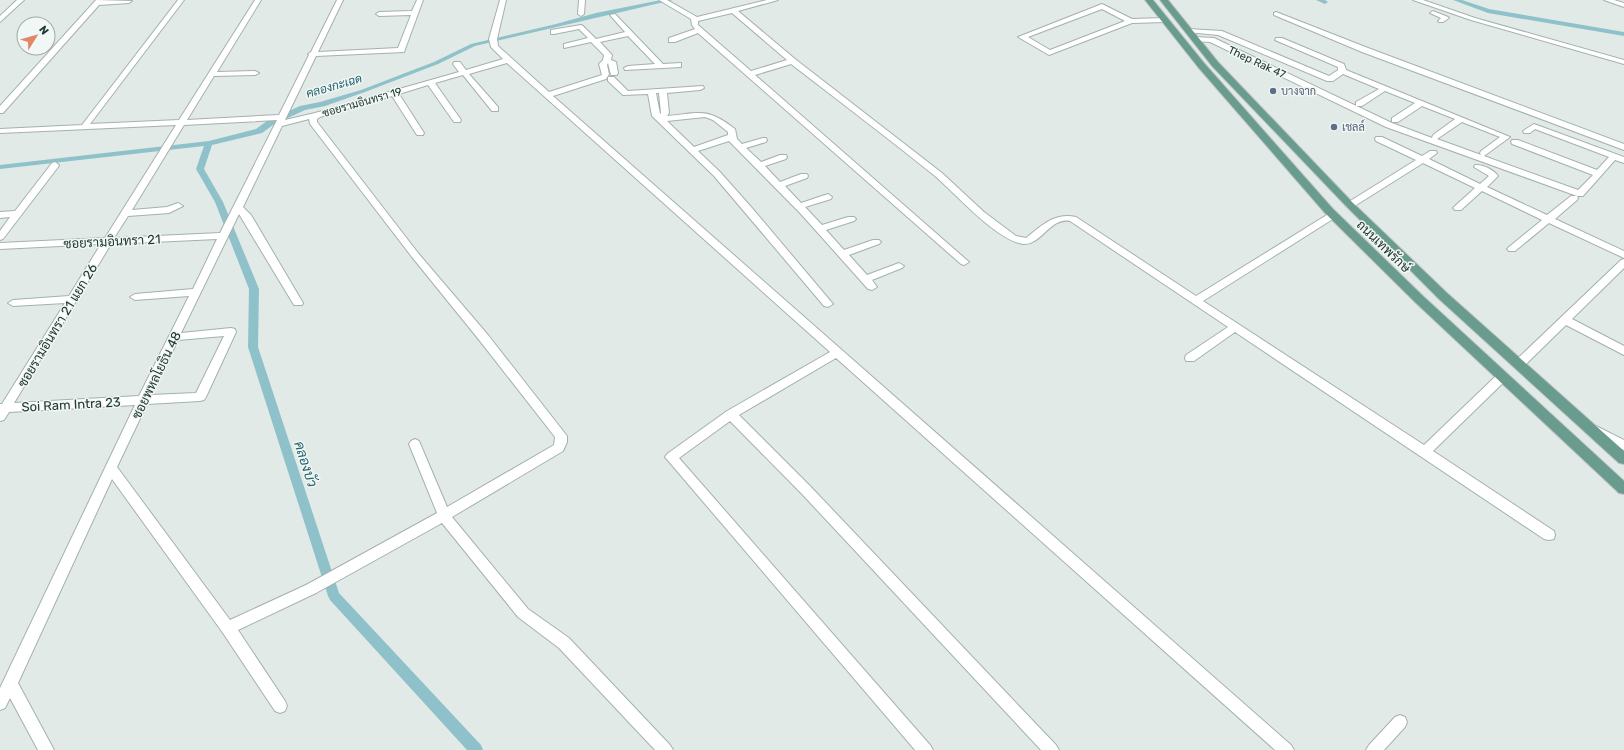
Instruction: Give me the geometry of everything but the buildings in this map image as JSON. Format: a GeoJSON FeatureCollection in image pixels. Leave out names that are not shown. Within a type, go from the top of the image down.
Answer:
{"type":"FeatureCollection","features":[{"type":"Feature","properties":{"kind":"main road","name":"ถนนเทพรักษ์"},"geometry":{"type":"LineString","coordinates":[[1149,0],[1201,65],[1333,215],[1502,377],[1624,489]]}},
{"type":"Feature","properties":{"kind":"main road","name":"ถนนเทพรักษ์"},"geometry":{"type":"LineString","coordinates":[[1164,0],[1215,64],[1350,205],[1443,296],[1624,459]]}},
{"type":"Feature","properties":{"kind":"street"},"geometry":{"type":"LineString","coordinates":[[0,20],[21,0]]}},
{"type":"Feature","properties":{"kind":"street"},"geometry":{"type":"LineString","coordinates":[[84,127],[181,0]]}},
{"type":"Feature","properties":{"kind":"street","name":"ซอยรามอินทรา 21 แยก 26"},"geometry":{"type":"LineString","coordinates":[[2,411],[258,0]]}},
{"type":"Feature","properties":{"kind":"street","name":"ซอยพหลโยธิน 48"},"geometry":{"type":"LineString","coordinates":[[0,703],[143,400],[312,54],[340,0]]}},
{"type":"Feature","properties":{"kind":"street"},"geometry":{"type":"LineString","coordinates":[[312,54],[401,50],[420,0]]}},
{"type":"Feature","properties":{"kind":"street"},"geometry":{"type":"LineString","coordinates":[[503,0],[493,41],[508,60],[836,353],[957,457],[1286,750]]}},
{"type":"Feature","properties":{"kind":"street"},"geometry":{"type":"LineString","coordinates":[[581,14],[582,0]]}},
{"type":"Feature","properties":{"kind":"street"},"geometry":{"type":"LineString","coordinates":[[662,0],[670,4],[696,25],[964,262]]}},
{"type":"Feature","properties":{"kind":"street"},"geometry":{"type":"LineString","coordinates":[[672,40],[705,18],[775,0]]}},
{"type":"Feature","properties":{"kind":"street"},"geometry":{"type":"LineString","coordinates":[[1416,0],[1473,19],[1624,62]]}},
{"type":"Feature","properties":{"kind":"street"},"geometry":{"type":"LineString","coordinates":[[1607,0],[1624,5]]}},
{"type":"Feature","properties":{"kind":"street"},"geometry":{"type":"LineString","coordinates":[[0,111],[99,2],[129,1]]}},
{"type":"Feature","properties":{"kind":"street"},"geometry":{"type":"LineString","coordinates":[[1427,4],[1421,9],[1446,18],[1441,21]]}},
{"type":"Feature","properties":{"kind":"street"},"geometry":{"type":"LineString","coordinates":[[1131,21],[1102,6],[1022,37],[1049,53],[1131,21],[1165,20]]}},
{"type":"Feature","properties":{"kind":"street"},"geometry":{"type":"LineString","coordinates":[[734,11],[792,62],[939,175],[981,214],[1013,238],[1024,241],[1030,240],[1059,218],[1067,217],[1073,219],[1235,328],[1426,451],[1550,535]]}},
{"type":"Feature","properties":{"kind":"street"},"geometry":{"type":"LineString","coordinates":[[379,14],[415,13]]}},
{"type":"Feature","properties":{"kind":"street"},"geometry":{"type":"LineString","coordinates":[[1276,14],[1365,50],[1624,147]]}},
{"type":"Feature","properties":{"kind":"street"},"geometry":{"type":"LineString","coordinates":[[613,15],[661,66]]}},
{"type":"Feature","properties":{"kind":"street"},"geometry":{"type":"LineString","coordinates":[[554,32],[580,26],[608,55],[607,61],[603,64],[608,76],[626,93],[700,88]]}},
{"type":"Feature","properties":{"kind":"street"},"geometry":{"type":"LineString","coordinates":[[567,46],[630,33]]}},
{"type":"Feature","properties":{"kind":"street"},"geometry":{"type":"LineString","coordinates":[[1192,35],[1220,33],[1330,79]]}},
{"type":"Feature","properties":{"kind":"street","name":"Thep Rak 47"},"geometry":{"type":"LineString","coordinates":[[1192,35],[1211,40],[1389,125],[1580,194],[1599,174]]}},
{"type":"Feature","properties":{"kind":"street"},"geometry":{"type":"LineString","coordinates":[[1279,40],[1341,66],[1342,71],[1506,137],[1484,153]]}},
{"type":"Feature","properties":{"kind":"street","name":"ซอยรามอินทรา 19"},"geometry":{"type":"LineString","coordinates":[[444,516],[559,448],[561,436],[484,338],[415,255],[313,122],[313,118],[317,115],[394,92],[508,60]]}},
{"type":"Feature","properties":{"kind":"street"},"geometry":{"type":"LineString","coordinates":[[750,74],[792,62]]}},
{"type":"Feature","properties":{"kind":"street"},"geometry":{"type":"LineString","coordinates":[[457,64],[495,109]]}},
{"type":"Feature","properties":{"kind":"street"},"geometry":{"type":"LineString","coordinates":[[628,68],[678,65]]}},
{"type":"Feature","properties":{"kind":"street"},"geometry":{"type":"LineString","coordinates":[[1320,85],[1342,71]]}},
{"type":"Feature","properties":{"kind":"street"},"geometry":{"type":"LineString","coordinates":[[212,74],[255,73]]}},
{"type":"Feature","properties":{"kind":"street"},"geometry":{"type":"LineString","coordinates":[[548,95],[608,76]]}},
{"type":"Feature","properties":{"kind":"street"},"geometry":{"type":"LineString","coordinates":[[430,82],[457,120]]}},
{"type":"Feature","properties":{"kind":"street"},"geometry":{"type":"LineString","coordinates":[[1359,104],[1385,88]]}},
{"type":"Feature","properties":{"kind":"street"},"geometry":{"type":"LineString","coordinates":[[652,91],[655,114],[717,174],[828,304]]}},
{"type":"Feature","properties":{"kind":"street"},"geometry":{"type":"LineString","coordinates":[[660,119],[665,113],[663,91]]}},
{"type":"Feature","properties":{"kind":"street"},"geometry":{"type":"LineString","coordinates":[[394,92],[420,133]]}},
{"type":"Feature","properties":{"kind":"street"},"geometry":{"type":"LineString","coordinates":[[1395,120],[1421,103]]}},
{"type":"Feature","properties":{"kind":"street"},"geometry":{"type":"LineString","coordinates":[[0,131],[317,115]]}},
{"type":"Feature","properties":{"kind":"street"},"geometry":{"type":"LineString","coordinates":[[660,119],[712,115],[732,131],[733,140],[800,206],[872,287]]}},
{"type":"Feature","properties":{"kind":"street"},"geometry":{"type":"LineString","coordinates":[[1436,137],[1461,119]]}},
{"type":"Feature","properties":{"kind":"street"},"geometry":{"type":"LineString","coordinates":[[1527,131],[1534,126],[1624,160]]}},
{"type":"Feature","properties":{"kind":"street"},"geometry":{"type":"LineString","coordinates":[[693,150],[732,137]]}},
{"type":"Feature","properties":{"kind":"street"},"geometry":{"type":"LineString","coordinates":[[1379,139],[1624,255]]}},
{"type":"Feature","properties":{"kind":"street"},"geometry":{"type":"LineString","coordinates":[[740,147],[763,140]]}},
{"type":"Feature","properties":{"kind":"street"},"geometry":{"type":"LineString","coordinates":[[1515,142],[1599,174],[1614,156]]}},
{"type":"Feature","properties":{"kind":"street"},"geometry":{"type":"LineString","coordinates":[[1350,205],[1423,160],[1433,152]]}},
{"type":"Feature","properties":{"kind":"street"},"geometry":{"type":"LineString","coordinates":[[760,165],[783,157]]}},
{"type":"Feature","properties":{"kind":"street"},"geometry":{"type":"LineString","coordinates":[[0,237],[55,165]]}},
{"type":"Feature","properties":{"kind":"street"},"geometry":{"type":"LineString","coordinates":[[1458,208],[1482,188],[1494,175],[1478,167]]}},
{"type":"Feature","properties":{"kind":"street"},"geometry":{"type":"LineString","coordinates":[[779,185],[804,176]]}},
{"type":"Feature","properties":{"kind":"street"},"geometry":{"type":"LineString","coordinates":[[800,206],[828,197]]}},
{"type":"Feature","properties":{"kind":"street"},"geometry":{"type":"LineString","coordinates":[[1512,249],[1574,198]]}},
{"type":"Feature","properties":{"kind":"street"},"geometry":{"type":"LineString","coordinates":[[125,213],[169,210],[178,206]]}},
{"type":"Feature","properties":{"kind":"street"},"geometry":{"type":"LineString","coordinates":[[236,211],[246,215],[298,303]]}},
{"type":"Feature","properties":{"kind":"street"},"geometry":{"type":"LineString","coordinates":[[0,215],[17,214]]}},
{"type":"Feature","properties":{"kind":"street"},"geometry":{"type":"LineString","coordinates":[[1196,301],[1333,215]]}},
{"type":"Feature","properties":{"kind":"street"},"geometry":{"type":"LineString","coordinates":[[820,229],[851,219]]}},
{"type":"Feature","properties":{"kind":"street","name":"ซอยรามอินทรา 21"},"geometry":{"type":"LineString","coordinates":[[0,246],[224,234]]}},
{"type":"Feature","properties":{"kind":"street"},"geometry":{"type":"LineString","coordinates":[[842,254],[876,242]]}},
{"type":"Feature","properties":{"kind":"street"},"geometry":{"type":"LineString","coordinates":[[1519,364],[1624,262]]}},
{"type":"Feature","properties":{"kind":"street"},"geometry":{"type":"LineString","coordinates":[[865,279],[899,266]]}},
{"type":"Feature","properties":{"kind":"street"},"geometry":{"type":"LineString","coordinates":[[135,297],[196,292]]}},
{"type":"Feature","properties":{"kind":"street"},"geometry":{"type":"LineString","coordinates":[[13,303],[72,299]]}},
{"type":"Feature","properties":{"kind":"street"},"geometry":{"type":"LineString","coordinates":[[1565,320],[1624,351]]}},
{"type":"Feature","properties":{"kind":"street"},"geometry":{"type":"LineString","coordinates":[[1190,358],[1235,328]]}},
{"type":"Feature","properties":{"kind":"street","name":"Soi Ram Intra 23"},"geometry":{"type":"LineString","coordinates":[[2,411],[200,397],[231,332],[174,337]]}},
{"type":"Feature","properties":{"kind":"street"},"geometry":{"type":"LineString","coordinates":[[836,353],[731,414],[671,458],[925,750]]}},
{"type":"Feature","properties":{"kind":"street"},"geometry":{"type":"LineString","coordinates":[[1426,451],[1502,377]]}},
{"type":"Feature","properties":{"kind":"street"},"geometry":{"type":"LineString","coordinates":[[731,414],[806,490],[1051,750]]}},
{"type":"Feature","properties":{"kind":"street"},"geometry":{"type":"LineString","coordinates":[[1588,427],[1624,445]]}},
{"type":"Feature","properties":{"kind":"street"},"geometry":{"type":"LineString","coordinates":[[415,444],[444,516],[523,613],[564,643],[665,750]]}},
{"type":"Feature","properties":{"kind":"street"},"geometry":{"type":"LineString","coordinates":[[111,468],[228,628],[280,706]]}},
{"type":"Feature","properties":{"kind":"street"},"geometry":{"type":"LineString","coordinates":[[228,628],[311,589],[444,516]]}},
{"type":"Feature","properties":{"kind":"street"},"geometry":{"type":"LineString","coordinates":[[10,683],[46,750]]}},
{"type":"Feature","properties":{"kind":"street"},"geometry":{"type":"LineString","coordinates":[[1374,750],[1400,722]]}},
{"type":"Feature","properties":{"kind":"waterway","name":"คลองกะเฉด"},"geometry":{"type":"LineString","coordinates":[[209,143],[259,131],[270,123],[303,108],[322,104],[363,91],[436,63],[473,45],[557,26],[596,15],[670,0]]}},
{"type":"Feature","properties":{"kind":"waterway"},"geometry":{"type":"LineString","coordinates":[[1319,0],[1325,2]]}},
{"type":"Feature","properties":{"kind":"waterway"},"geometry":{"type":"LineString","coordinates":[[1456,0],[1488,11],[1624,34]]}},
{"type":"Feature","properties":{"kind":"waterway","name":"คลองกะเฉด"},"geometry":{"type":"LineString","coordinates":[[0,167],[209,143]]}},
{"type":"Feature","properties":{"kind":"waterway","name":"คลองบัว"},"geometry":{"type":"LineString","coordinates":[[209,143],[200,169],[219,202],[254,289],[253,347],[334,596],[476,750]]}},
{"type":"Feature","properties":{"kind":"place","name":"บางจาก"},"geometry":{"type":"Point","coordinates":[1273,91]}},
{"type":"Feature","properties":{"kind":"place","name":"เชลล์"},"geometry":{"type":"Point","coordinates":[1334,127]}}]}
